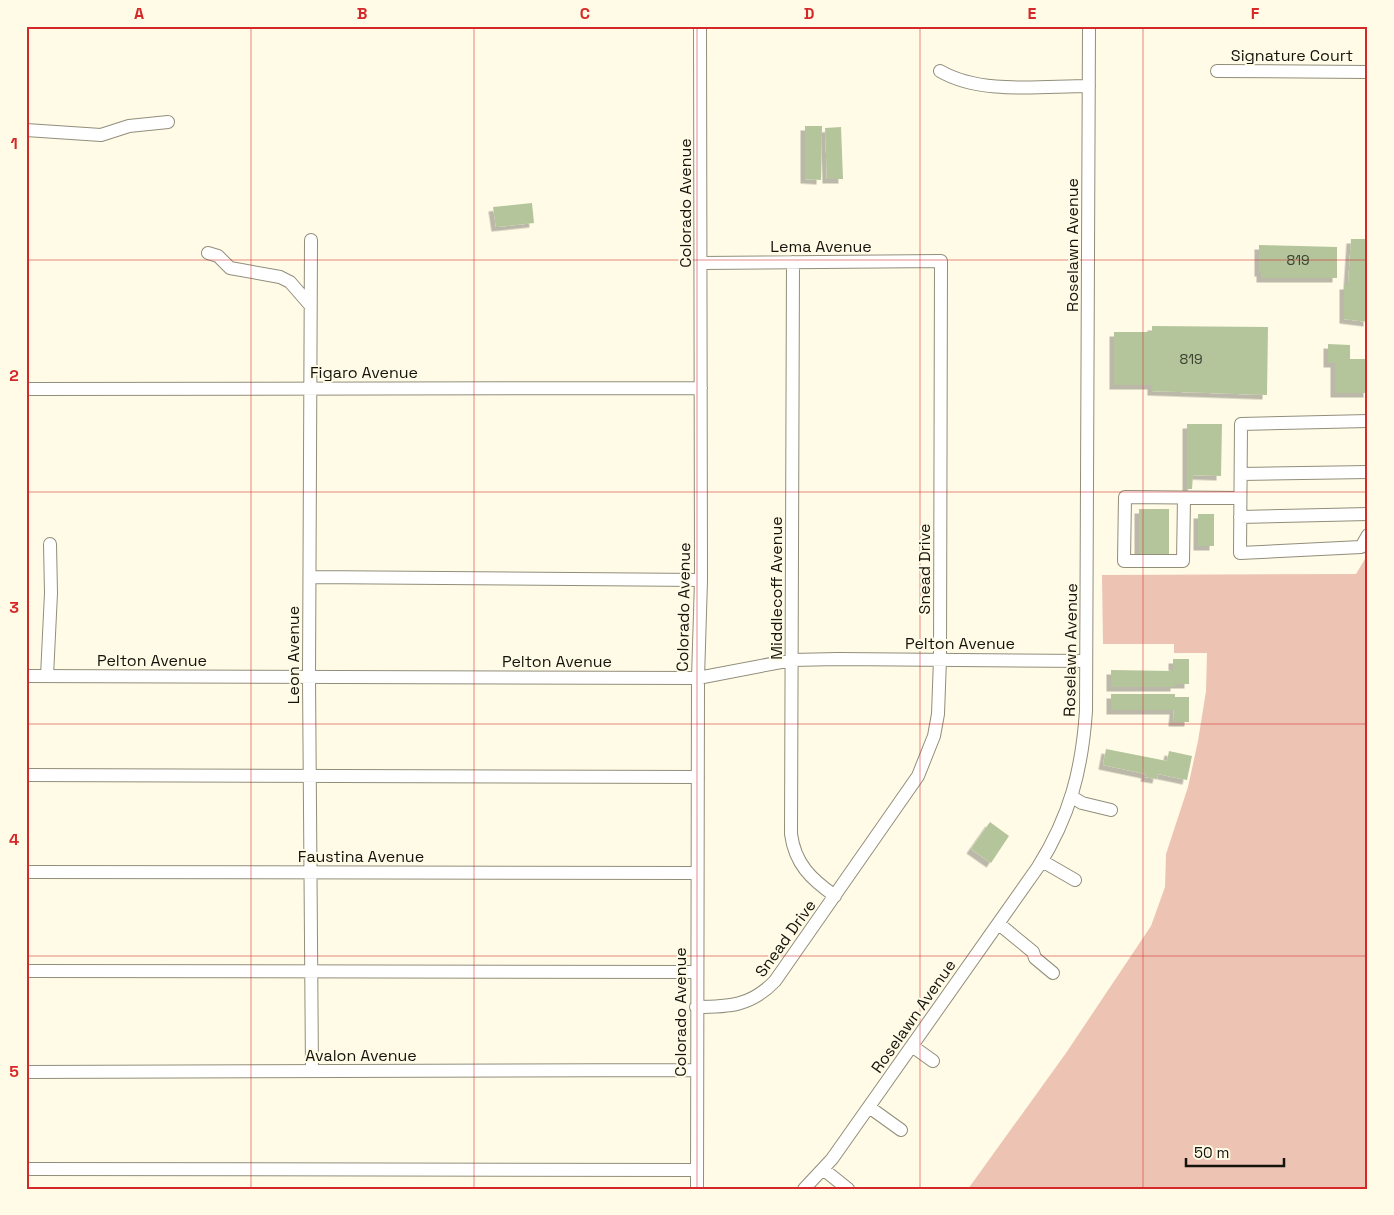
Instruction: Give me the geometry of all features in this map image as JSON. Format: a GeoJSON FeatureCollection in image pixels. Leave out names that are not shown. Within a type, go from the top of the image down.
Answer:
{"type":"FeatureCollection","features":[{"type":"Feature","properties":{"kind":"street","name":"Colorado Avenue"},"geometry":{"type":"LineString","coordinates":[[697,1189],[696,972],[702,388],[700,26]]}},
{"type":"Feature","properties":{"kind":"street","name":"Roselawn Avenue"},"geometry":{"type":"LineString","coordinates":[[804,1189],[823,1169],[869,1107],[999,924],[1053,843],[1072,797],[1084,742],[1086,660],[1089,26]]}},
{"type":"Feature","properties":{"kind":"street"},"geometry":{"type":"LineString","coordinates":[[940,71],[968,83],[987,86],[1088,86]]}},
{"type":"Feature","properties":{"kind":"street","name":"Signature Court"},"geometry":{"type":"LineString","coordinates":[[1217,71],[1368,72]]}},
{"type":"Feature","properties":{"kind":"street"},"geometry":{"type":"LineString","coordinates":[[26,130],[100,135],[129,126],[168,122]]}},
{"type":"Feature","properties":{"kind":"street","name":"Leon Avenue"},"geometry":{"type":"LineString","coordinates":[[311,240],[309,677],[312,1071]]}},
{"type":"Feature","properties":{"kind":"street"},"geometry":{"type":"LineString","coordinates":[[208,253],[218,256],[230,268],[280,277],[290,282],[310,305]]}},
{"type":"Feature","properties":{"kind":"street","name":"Lema Avenue"},"geometry":{"type":"LineString","coordinates":[[701,263],[941,261]]}},
{"type":"Feature","properties":{"kind":"street","name":"Snead Drive"},"geometry":{"type":"LineString","coordinates":[[696,1007],[743,1003],[765,992],[775,981],[908,792],[926,758],[938,714],[940,660],[941,261]]}},
{"type":"Feature","properties":{"kind":"street","name":"Middlecoff Avenue"},"geometry":{"type":"LineString","coordinates":[[793,262],[792,844],[803,868],[812,880],[835,896]]}},
{"type":"Feature","properties":{"kind":"street","name":"Figaro Avenue"},"geometry":{"type":"LineString","coordinates":[[26,389],[702,388]]}},
{"type":"Feature","properties":{"kind":"street"},"geometry":{"type":"LineString","coordinates":[[1368,421],[1242,424],[1240,553],[1362,548],[1368,535]]}},
{"type":"Feature","properties":{"kind":"street"},"geometry":{"type":"LineString","coordinates":[[1241,474],[1368,472]]}},
{"type":"Feature","properties":{"kind":"street"},"geometry":{"type":"LineString","coordinates":[[1184,498],[1183,562],[1124,561],[1125,497],[1240,498]]}},
{"type":"Feature","properties":{"kind":"street"},"geometry":{"type":"LineString","coordinates":[[1240,517],[1368,514]]}},
{"type":"Feature","properties":{"kind":"street"},"geometry":{"type":"LineString","coordinates":[[47,676],[51,593],[50,544]]}},
{"type":"Feature","properties":{"kind":"street"},"geometry":{"type":"LineString","coordinates":[[310,577],[701,580]]}},
{"type":"Feature","properties":{"kind":"street","name":"Pelton Avenue"},"geometry":{"type":"LineString","coordinates":[[26,676],[698,678],[792,660],[1086,660]]}},
{"type":"Feature","properties":{"kind":"street"},"geometry":{"type":"LineString","coordinates":[[26,776],[698,777]]}},
{"type":"Feature","properties":{"kind":"street"},"geometry":{"type":"LineString","coordinates":[[1072,797],[1082,802],[1111,810]]}},
{"type":"Feature","properties":{"kind":"street"},"geometry":{"type":"LineString","coordinates":[[1042,861],[1075,880]]}},
{"type":"Feature","properties":{"kind":"street","name":"Faustina Avenue"},"geometry":{"type":"LineString","coordinates":[[26,872],[697,873]]}},
{"type":"Feature","properties":{"kind":"street"},"geometry":{"type":"LineString","coordinates":[[999,924],[1033,952],[1035,958],[1053,973]]}},
{"type":"Feature","properties":{"kind":"street"},"geometry":{"type":"LineString","coordinates":[[26,971],[696,972]]}},
{"type":"Feature","properties":{"kind":"street"},"geometry":{"type":"LineString","coordinates":[[912,1046],[933,1062]]}},
{"type":"Feature","properties":{"kind":"street","name":"Avalon Avenue"},"geometry":{"type":"LineString","coordinates":[[26,1072],[696,1070]]}},
{"type":"Feature","properties":{"kind":"street"},"geometry":{"type":"LineString","coordinates":[[869,1107],[901,1130]]}},
{"type":"Feature","properties":{"kind":"street"},"geometry":{"type":"LineString","coordinates":[[26,1169],[697,1170]]}},
{"type":"Feature","properties":{"kind":"street"},"geometry":{"type":"LineString","coordinates":[[823,1169],[848,1189]]}},
{"type":"Feature","properties":{"kind":"shaded area"},"geometry":{"type":"Polygon","coordinates":[[[1368,554],[1368,1189],[968,1189],[1066,1053],[1151,926],[1165,887],[1166,854],[1188,787],[1206,691],[1207,653],[1174,653],[1174,644],[1103,644],[1102,575],[1356,574],[1368,554]]]}},
{"type":"Feature","properties":{"kind":"building"},"geometry":{"type":"Polygon","coordinates":[[[805,126],[822,126],[821,180],[805,179],[805,126]]]}},
{"type":"Feature","properties":{"kind":"building"},"geometry":{"type":"Polygon","coordinates":[[[841,127],[843,179],[827,179],[825,128],[841,127]]]}},
{"type":"Feature","properties":{"kind":"building"},"geometry":{"type":"Polygon","coordinates":[[[532,203],[534,223],[496,227],[493,207],[532,203]]]}},
{"type":"Feature","properties":{"kind":"building"},"geometry":{"type":"Polygon","coordinates":[[[1351,239],[1368,239],[1368,322],[1344,319],[1344,285],[1348,285],[1351,239]]]}},
{"type":"Feature","properties":{"kind":"building"},"geometry":{"type":"Polygon","coordinates":[[[1259,245],[1337,247],[1337,278],[1261,278],[1261,272],[1259,272],[1259,245]]]}},
{"type":"Feature","properties":{"kind":"building"},"geometry":{"type":"Polygon","coordinates":[[[1152,326],[1268,327],[1267,395],[1152,391],[1152,385],[1114,385],[1114,332],[1152,332],[1152,326]]]}},
{"type":"Feature","properties":{"kind":"building"},"geometry":{"type":"Polygon","coordinates":[[[1328,344],[1350,345],[1350,359],[1368,359],[1368,393],[1335,393],[1335,363],[1328,363],[1328,344]]]}},
{"type":"Feature","properties":{"kind":"building"},"geometry":{"type":"Polygon","coordinates":[[[1187,424],[1222,424],[1221,476],[1193,475],[1192,489],[1187,489],[1187,424]]]}},
{"type":"Feature","properties":{"kind":"building"},"geometry":{"type":"Polygon","coordinates":[[[1139,509],[1169,509],[1169,555],[1139,555],[1139,509]]]}},
{"type":"Feature","properties":{"kind":"building"},"geometry":{"type":"Polygon","coordinates":[[[1198,514],[1214,514],[1214,546],[1198,546],[1198,514]]]}},
{"type":"Feature","properties":{"kind":"building"},"geometry":{"type":"Polygon","coordinates":[[[1173,659],[1189,659],[1189,684],[1175,684],[1175,687],[1111,687],[1111,670],[1173,671],[1173,659]]]}},
{"type":"Feature","properties":{"kind":"building"},"geometry":{"type":"Polygon","coordinates":[[[1111,694],[1175,694],[1175,697],[1189,697],[1189,722],[1173,722],[1174,710],[1111,710],[1111,694]]]}},
{"type":"Feature","properties":{"kind":"building"},"geometry":{"type":"Polygon","coordinates":[[[1106,749],[1167,761],[1169,751],[1192,756],[1187,780],[1158,774],[1157,779],[1145,777],[1146,774],[1103,765],[1106,749]]]}},
{"type":"Feature","properties":{"kind":"building"},"geometry":{"type":"Polygon","coordinates":[[[990,822],[1009,836],[991,863],[971,849],[990,822]]]}}]}
